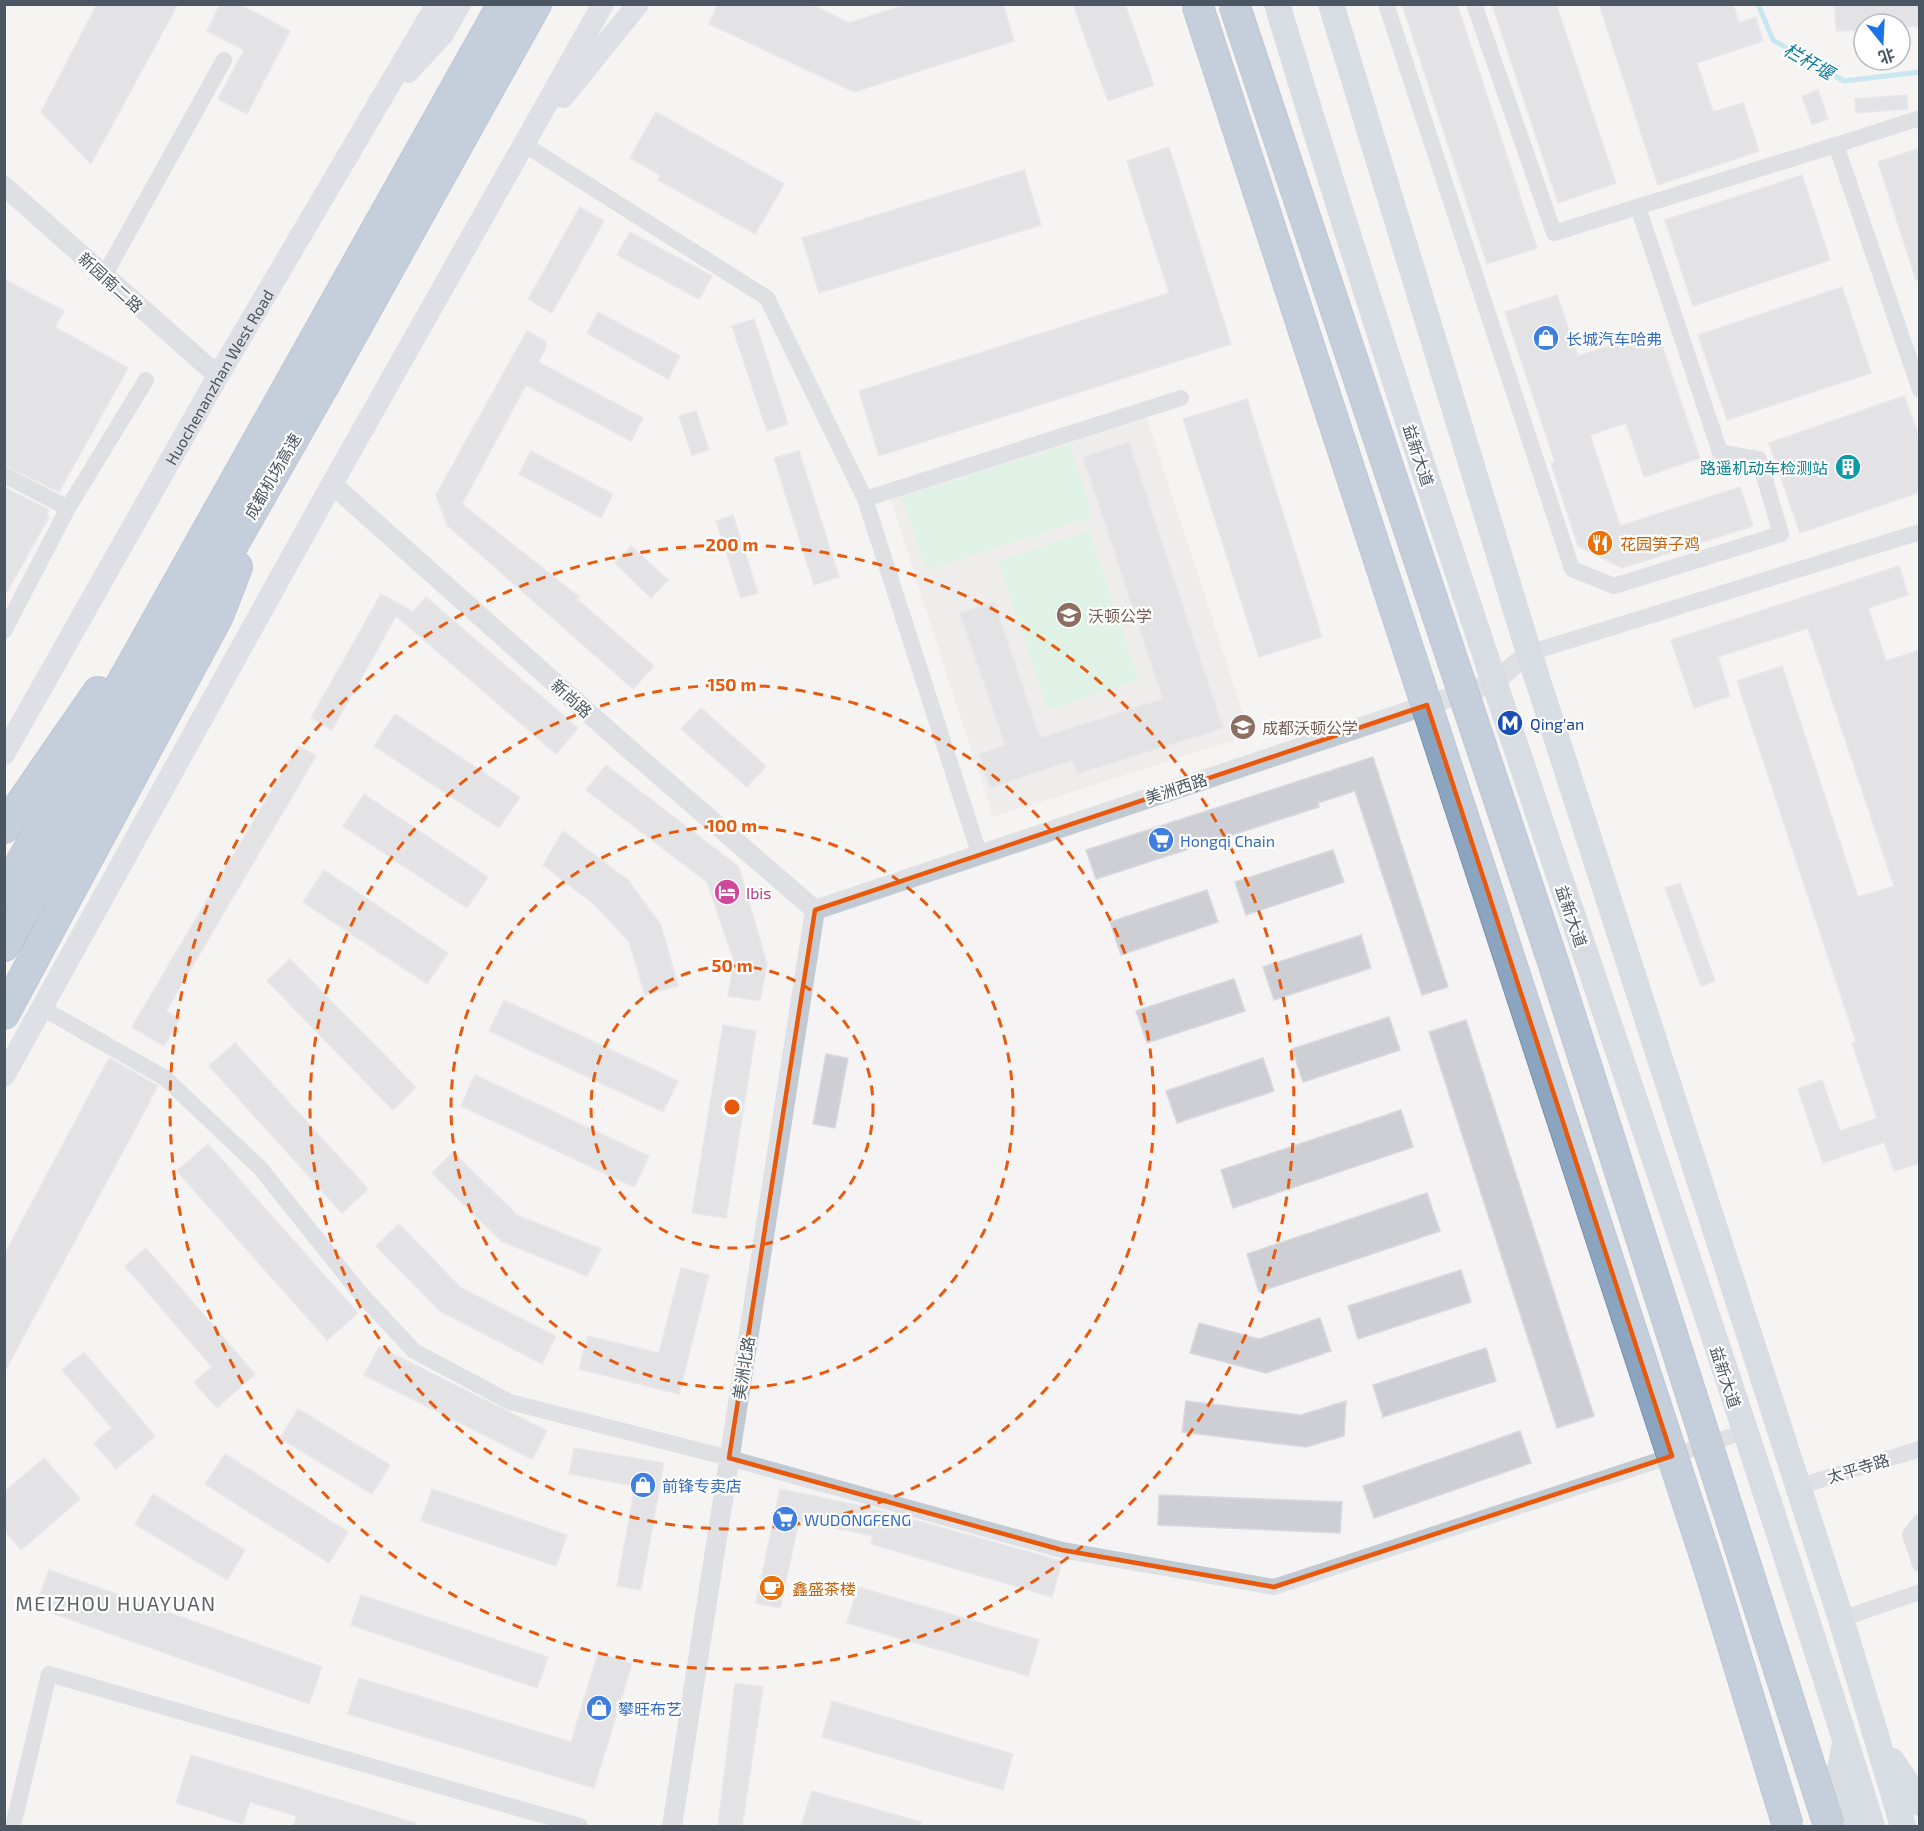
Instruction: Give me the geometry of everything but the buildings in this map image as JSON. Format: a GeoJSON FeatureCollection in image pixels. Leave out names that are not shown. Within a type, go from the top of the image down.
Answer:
{"type":"FeatureCollection","features":[{"type":"Feature","properties":{"kind":"highway","name":"成都机场高速"},"geometry":{"type":"LineString","coordinates":[[4,893],[503,4]]}},
{"type":"Feature","properties":{"kind":"highway","name":"成都机场高速"},"geometry":{"type":"LineString","coordinates":[[4,946],[325,383],[536,4]]}},
{"type":"Feature","properties":{"kind":"highway"},"geometry":{"type":"LineString","coordinates":[[1197,4],[1711,1574],[1788,1827]]}},
{"type":"Feature","properties":{"kind":"highway"},"geometry":{"type":"LineString","coordinates":[[1234,4],[1557,976],[1829,1827]]}},
{"type":"Feature","properties":{"kind":"highway"},"geometry":{"type":"LineString","coordinates":[[4,1014],[218,616],[239,562],[325,383]]}},
{"type":"Feature","properties":{"kind":"highway"},"geometry":{"type":"LineString","coordinates":[[4,828],[193,557]]}},
{"type":"Feature","properties":{"kind":"main road","name":"Huochenanzhan West Road"},"geometry":{"type":"LineString","coordinates":[[4,754],[218,376],[437,4]]}},
{"type":"Feature","properties":{"kind":"main road"},"geometry":{"type":"LineString","coordinates":[[378,104],[443,34],[460,4]]}},
{"type":"Feature","properties":{"kind":"main road"},"geometry":{"type":"LineString","coordinates":[[4,1076],[332,484],[603,4]]}},
{"type":"Feature","properties":{"kind":"main road"},"geometry":{"type":"LineString","coordinates":[[525,145],[638,4]]}},
{"type":"Feature","properties":{"kind":"main road","name":"益新大道"},"geometry":{"type":"LineString","coordinates":[[1277,4],[1335,198],[1493,683],[1744,1432],[1872,1827]]}},
{"type":"Feature","properties":{"kind":"main road","name":"益新大道"},"geometry":{"type":"LineString","coordinates":[[1331,4],[1529,653],[1841,1619],[1903,1827]]}},
{"type":"Feature","properties":{"kind":"main road"},"geometry":{"type":"LineString","coordinates":[[1876,1736],[1920,1803]]}},
{"type":"Feature","properties":{"kind":"main road"},"geometry":{"type":"LineString","coordinates":[[1846,1741],[1838,1779],[1852,1827]]}},
{"type":"Feature","properties":{"kind":"street"},"geometry":{"type":"LineString","coordinates":[[1386,4],[1572,569],[1614,586],[1781,534],[1759,459],[1720,452],[1638,207]]}},
{"type":"Feature","properties":{"kind":"street"},"geometry":{"type":"LineString","coordinates":[[1474,4],[1554,233],[1920,118]]}},
{"type":"Feature","properties":{"kind":"street"},"geometry":{"type":"LineString","coordinates":[[104,276],[224,60]]}},
{"type":"Feature","properties":{"kind":"street"},"geometry":{"type":"LineString","coordinates":[[525,145],[767,298],[865,499],[979,853]]}},
{"type":"Feature","properties":{"kind":"street"},"geometry":{"type":"LineString","coordinates":[[1836,145],[1920,390]]}},
{"type":"Feature","properties":{"kind":"street","name":"新园南二路"},"geometry":{"type":"LineString","coordinates":[[7,194],[218,376]]}},
{"type":"Feature","properties":{"kind":"street"},"geometry":{"type":"LineString","coordinates":[[4,631],[68,508],[146,380]]}},
{"type":"Feature","properties":{"kind":"street"},"geometry":{"type":"LineString","coordinates":[[865,499],[1181,398]]}},
{"type":"Feature","properties":{"kind":"street"},"geometry":{"type":"LineString","coordinates":[[4,475],[68,508]]}},
{"type":"Feature","properties":{"kind":"street","name":"新尚路"},"geometry":{"type":"LineString","coordinates":[[332,484],[629,750],[815,910]]}},
{"type":"Feature","properties":{"kind":"street"},"geometry":{"type":"LineString","coordinates":[[1529,653],[1920,532]]}},
{"type":"Feature","properties":{"kind":"street","name":"美洲西路"},"geometry":{"type":"LineString","coordinates":[[815,910],[979,853],[1493,683],[1529,653]]}},
{"type":"Feature","properties":{"kind":"street","name":"美洲北路"},"geometry":{"type":"LineString","coordinates":[[672,1827],[815,910]]}},
{"type":"Feature","properties":{"kind":"street"},"geometry":{"type":"LineString","coordinates":[[42,1008],[165,1078],[261,1168],[360,1293],[414,1352],[510,1402],[729,1458],[1062,1550],[1274,1587],[1744,1432]]}},
{"type":"Feature","properties":{"kind":"street","name":"太平寺路"},"geometry":{"type":"LineString","coordinates":[[1797,1487],[1920,1449]]}},
{"type":"Feature","properties":{"kind":"street"},"geometry":{"type":"LineString","coordinates":[[1920,1522],[1910,1535],[1920,1564]]}},
{"type":"Feature","properties":{"kind":"street"},"geometry":{"type":"LineString","coordinates":[[1841,1619],[1920,1592]]}},
{"type":"Feature","properties":{"kind":"street"},"geometry":{"type":"LineString","coordinates":[[13,1827],[49,1674],[580,1827]]}},
{"type":"Feature","properties":{"kind":"highlighted area"},"geometry":{"type":"Polygon","coordinates":[[[1427,705],[1672,1456],[1274,1587],[1062,1550],[729,1458],[815,910],[1427,705]]]}},
{"type":"Feature","properties":{"kind":"shaded area","name":"沃顿公学"},"geometry":{"type":"Polygon","coordinates":[[[1145,412],[1250,735],[993,817],[889,495],[1145,412]]]}},
{"type":"Feature","properties":{"kind":"green space"},"geometry":{"type":"Polygon","coordinates":[[[1070,444],[1093,517],[926,570],[902,497],[1070,444]]]}},
{"type":"Feature","properties":{"kind":"green space"},"geometry":{"type":"Polygon","coordinates":[[[1089,530],[1139,680],[1048,710],[998,561],[1089,530]]]}},
{"type":"Feature","properties":{"kind":"waterway","name":"栏杆堰"},"geometry":{"type":"LineString","coordinates":[[1758,4],[1773,40],[1844,81],[1920,72]]}},
{"type":"Feature","properties":{"kind":"place","name":"长城汽车哈弗"},"geometry":{"type":"Point","coordinates":[1546,338]}},
{"type":"Feature","properties":{"kind":"place","name":"路遥机动车检测站"},"geometry":{"type":"Point","coordinates":[1848,467]}},
{"type":"Feature","properties":{"kind":"place","name":"花园笋子鸡"},"geometry":{"type":"Point","coordinates":[1600,543]}},
{"type":"Feature","properties":{"kind":"place","name":"沃顿公学"},"geometry":{"type":"Point","coordinates":[1069,615]}},
{"type":"Feature","properties":{"kind":"place","name":"Qing'an"},"geometry":{"type":"Point","coordinates":[1510,723]}},
{"type":"Feature","properties":{"kind":"place","name":"成都沃顿公学"},"geometry":{"type":"Point","coordinates":[1243,727]}},
{"type":"Feature","properties":{"kind":"place","name":"Hongqi Chain"},"geometry":{"type":"Point","coordinates":[1161,840]}},
{"type":"Feature","properties":{"kind":"place","name":"Ibis"},"geometry":{"type":"Point","coordinates":[727,892]}},
{"type":"Feature","properties":{"kind":"place","name":"前锋专卖店"},"geometry":{"type":"Point","coordinates":[643,1485]}},
{"type":"Feature","properties":{"kind":"place","name":"WUDONGFENG"},"geometry":{"type":"Point","coordinates":[785,1519]}},
{"type":"Feature","properties":{"kind":"place","name":"鑫盛茶楼"},"geometry":{"type":"Point","coordinates":[772,1588]}},
{"type":"Feature","properties":{"kind":"place","name":"攀旺布艺"},"geometry":{"type":"Point","coordinates":[599,1708]}},
{"type":"Feature","properties":{"kind":"district","name":"MEIZHOU HUAYUAN"},"geometry":{"type":"Point","coordinates":[116,1603]}}]}
